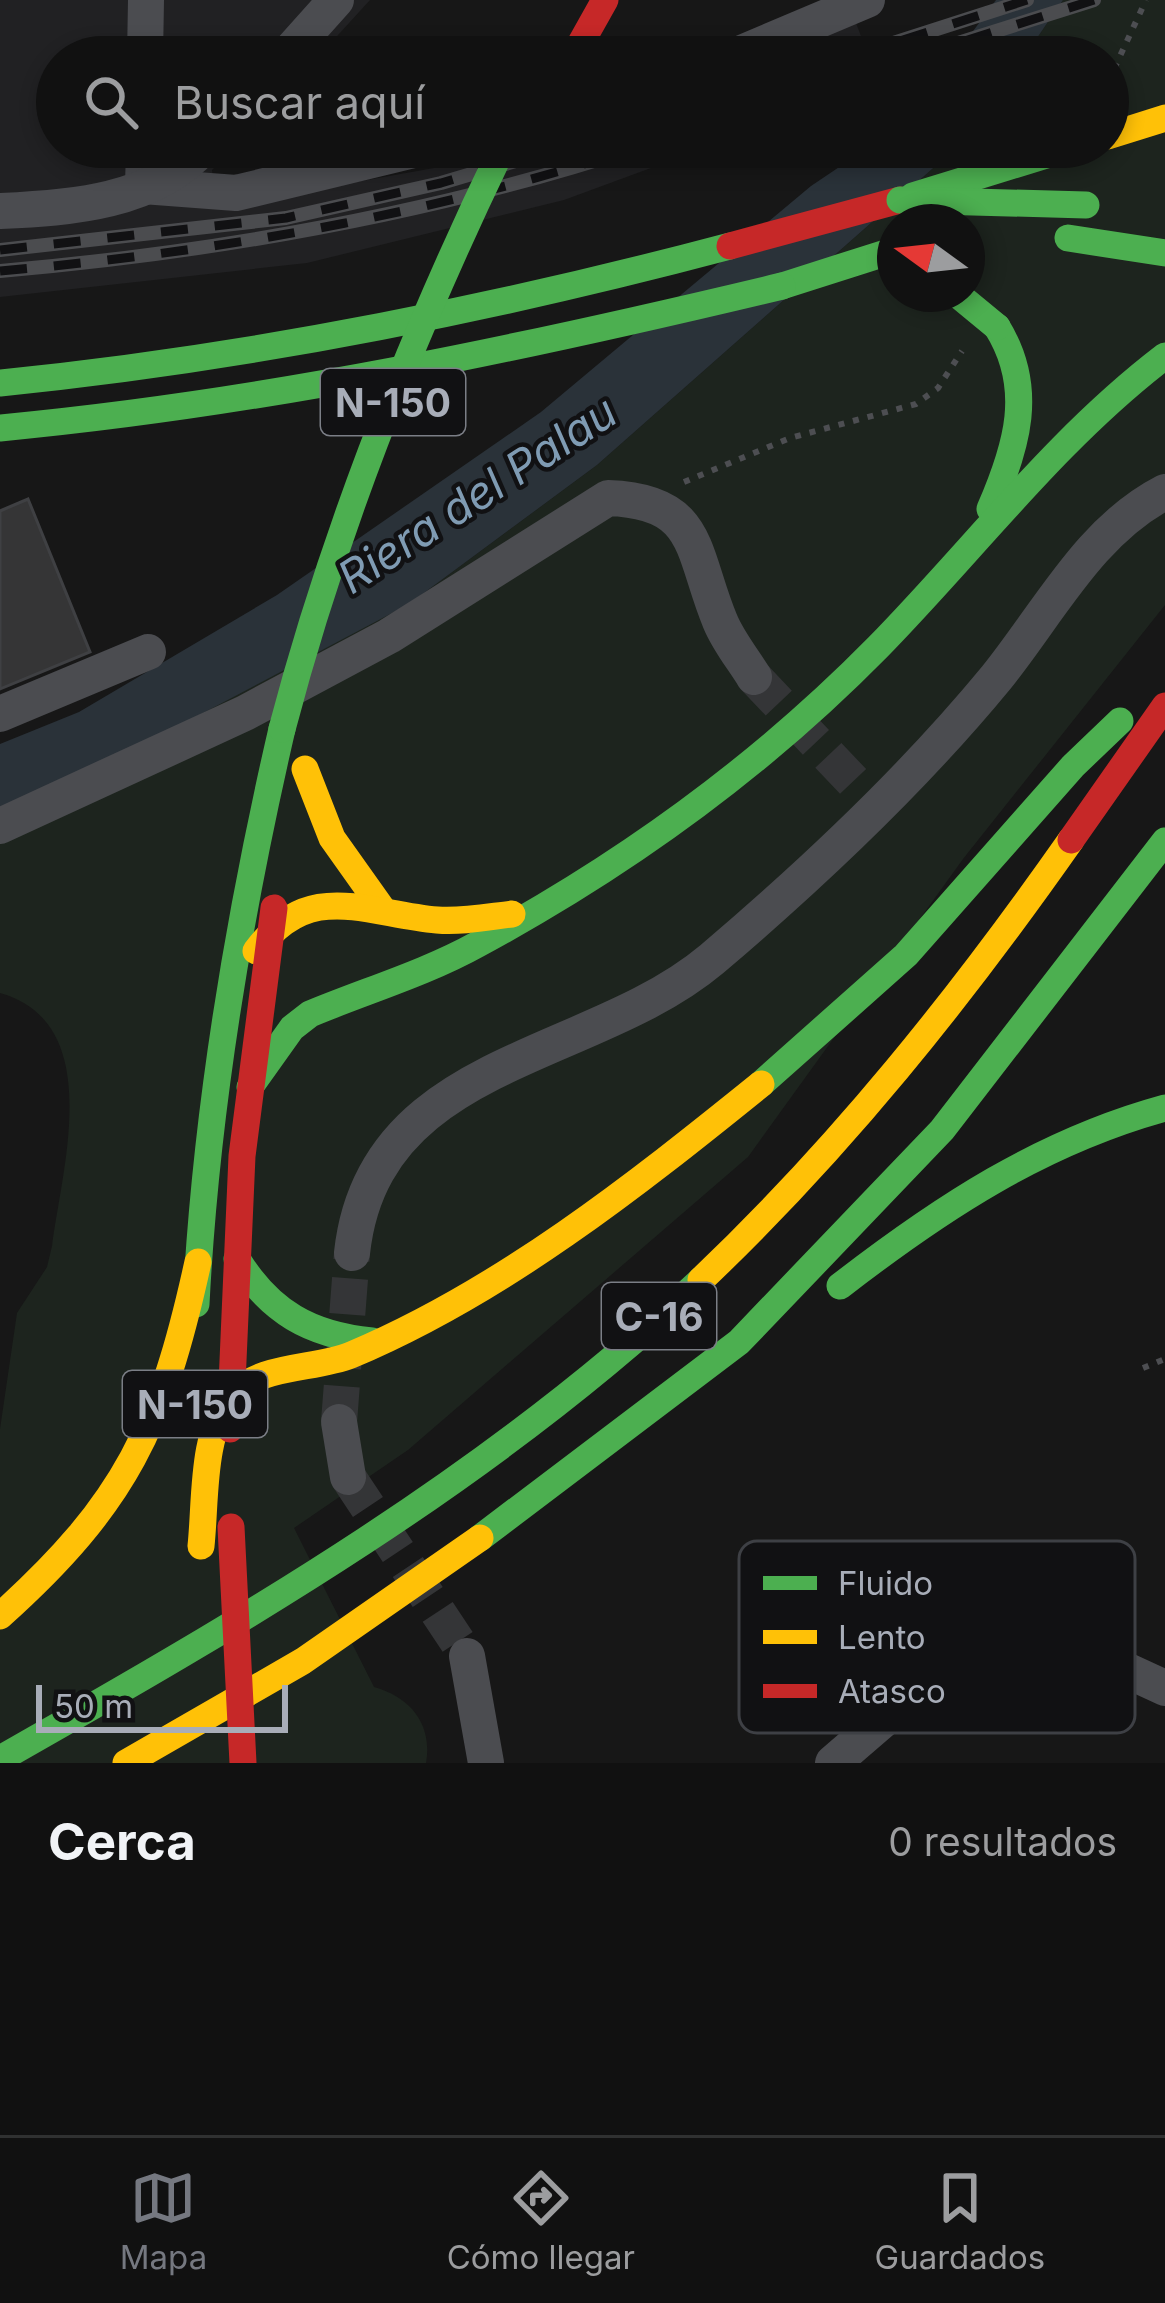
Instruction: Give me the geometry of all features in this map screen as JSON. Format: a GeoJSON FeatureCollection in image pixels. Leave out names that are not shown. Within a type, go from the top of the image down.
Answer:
{"type":"FeatureCollection","features":[{"type":"Feature","properties":{"kind":"main road"},"geometry":{"type":"LineString","coordinates":[[560,36],[580,0]]}},
{"type":"Feature","properties":{"kind":"main road"},"geometry":{"type":"LineString","coordinates":[[585,36],[605,0]]}},
{"type":"Feature","properties":{"kind":"main road"},"geometry":{"type":"LineString","coordinates":[[1129,129],[1165,118]]}},
{"type":"Feature","properties":{"kind":"main road","name":"N-150"},"geometry":{"type":"LineString","coordinates":[[232,1395],[213,1430],[202,1557],[195,1395],[198,1262],[214,1060],[259,825],[319,594],[452,255],[492,168]]}},
{"type":"Feature","properties":{"kind":"main road","name":"N-150"},"geometry":{"type":"LineString","coordinates":[[320,710],[347,604],[405,428],[469,265],[514,168]]}},
{"type":"Feature","properties":{"kind":"main road"},"geometry":{"type":"LineString","coordinates":[[0,383],[94,375],[343,339],[539,298],[1004,168]]}},
{"type":"Feature","properties":{"kind":"main road"},"geometry":{"type":"LineString","coordinates":[[900,200],[1119,209]]}},
{"type":"Feature","properties":{"kind":"main road"},"geometry":{"type":"LineString","coordinates":[[1031,237],[1165,253]]}},
{"type":"Feature","properties":{"kind":"main road"},"geometry":{"type":"LineString","coordinates":[[0,428],[255,400],[655,317],[782,286],[877,256]]}},
{"type":"Feature","properties":{"kind":"main road"},"geometry":{"type":"LineString","coordinates":[[782,286],[877,278]]}},
{"type":"Feature","properties":{"kind":"main road"},"geometry":{"type":"LineString","coordinates":[[956,561],[988,513],[1018,437],[1019,378],[969,312]]}},
{"type":"Feature","properties":{"kind":"main road"},"geometry":{"type":"LineString","coordinates":[[250,1088],[292,1028],[371,985],[476,946],[636,848],[751,764],[862,663],[1088,417],[1165,356]]}},
{"type":"Feature","properties":{"kind":"main road"},"geometry":{"type":"LineString","coordinates":[[232,1395],[257,1378],[346,1357],[430,1318],[639,1182],[796,1056],[906,955],[1073,766],[1165,678]]}},
{"type":"Feature","properties":{"kind":"main road","name":"C-16"},"geometry":{"type":"LineString","coordinates":[[0,1760],[115,1696],[447,1483],[582,1381],[692,1288],[879,1091],[978,969],[1165,706]]}},
{"type":"Feature","properties":{"kind":"main road"},"geometry":{"type":"LineString","coordinates":[[295,808],[308,759],[332,838],[381,907]]}},
{"type":"Feature","properties":{"kind":"main road"},"geometry":{"type":"LineString","coordinates":[[259,825],[271,929],[307,969],[371,985]]}},
{"type":"Feature","properties":{"kind":"main road","name":"C-16"},"geometry":{"type":"LineString","coordinates":[[126,1763],[303,1661],[640,1421],[739,1342],[942,1130],[1165,841]]}},
{"type":"Feature","properties":{"kind":"main road","name":"N-150"},"geometry":{"type":"LineString","coordinates":[[243,1763],[231,1527],[237,1258],[250,1088],[283,861]]}},
{"type":"Feature","properties":{"kind":"main road"},"geometry":{"type":"LineString","coordinates":[[214,1060],[251,960],[271,929],[301,908],[329,903],[381,907],[453,920],[527,912]]}},
{"type":"Feature","properties":{"kind":"main road"},"geometry":{"type":"LineString","coordinates":[[640,1421],[738,1367],[908,1232],[992,1174],[1060,1141],[1165,1108]]}},
{"type":"Feature","properties":{"kind":"main road"},"geometry":{"type":"LineString","coordinates":[[237,1258],[258,1294],[308,1331],[332,1340],[374,1341]]}},
{"type":"Feature","properties":{"kind":"main road"},"geometry":{"type":"LineString","coordinates":[[0,1616],[67,1554],[136,1465],[170,1388],[198,1262]]}},
{"type":"Feature","properties":{"kind":"main road"},"geometry":{"type":"LineString","coordinates":[[206,1611],[214,1763]]}},
{"type":"Feature","properties":{"kind":"street"},"geometry":{"type":"LineString","coordinates":[[145,36],[146,0]]}},
{"type":"Feature","properties":{"kind":"street"},"geometry":{"type":"LineString","coordinates":[[303,36],[336,0]]}},
{"type":"Feature","properties":{"kind":"street"},"geometry":{"type":"LineString","coordinates":[[782,36],[866,0]]}},
{"type":"Feature","properties":{"kind":"street"},"geometry":{"type":"LineString","coordinates":[[143,168],[143,186]]}},
{"type":"Feature","properties":{"kind":"street"},"geometry":{"type":"LineString","coordinates":[[0,211],[81,207],[179,174],[184,168]]}},
{"type":"Feature","properties":{"kind":"street"},"geometry":{"type":"LineString","coordinates":[[143,186],[236,193],[339,168]]}},
{"type":"Feature","properties":{"kind":"street"},"geometry":{"type":"LineString","coordinates":[[352,1253],[357,1210],[400,1138],[450,1092],[626,1016],[709,962],[996,678],[1076,570],[1137,506],[1165,492]]}},
{"type":"Feature","properties":{"kind":"street"},"geometry":{"type":"LineString","coordinates":[[0,826],[245,713],[389,636],[608,498],[648,499],[683,524],[721,624],[754,677]]}},
{"type":"Feature","properties":{"kind":"street"},"geometry":{"type":"LineString","coordinates":[[0,714],[148,652]]}},
{"type":"Feature","properties":{"kind":"street"},"geometry":{"type":"LineString","coordinates":[[339,1422],[348,1477]]}},
{"type":"Feature","properties":{"kind":"street"},"geometry":{"type":"LineString","coordinates":[[467,1656],[486,1763]]}},
{"type":"Feature","properties":{"kind":"street"},"geometry":{"type":"LineString","coordinates":[[1135,1674],[1165,1688]]}},
{"type":"Feature","properties":{"kind":"street"},"geometry":{"type":"LineString","coordinates":[[833,1763],[868,1733]]}},
{"type":"Feature","properties":{"kind":"path"},"geometry":{"type":"LineString","coordinates":[[1129,37],[1146,0]]}},
{"type":"Feature","properties":{"kind":"path"},"geometry":{"type":"LineString","coordinates":[[648,499],[790,438],[916,404],[938,388],[983,332]]}},
{"type":"Feature","properties":{"kind":"path"},"geometry":{"type":"LineString","coordinates":[[1143,1368],[1165,1359]]}},
{"type":"Feature","properties":{"kind":"shaded area"},"geometry":{"type":"Polygon","coordinates":[[[0,0],[370,0],[337,36],[36,36],[36,168],[214,168],[216,207],[434,168],[651,168],[564,200],[307,263],[0,297],[0,0]]]}},
{"type":"Feature","properties":{"kind":"shaded area"},"geometry":{"type":"Polygon","coordinates":[[[1063,0],[1165,0],[1165,605],[963,859],[748,1157],[408,1450],[294,1528],[374,1687],[408,1705],[422,1724],[426,1763],[0,1763],[0,1429],[17,1313],[47,1267],[52,1246],[70,1102],[66,1066],[54,1034],[33,1009],[0,993],[0,808],[409,604],[597,465],[877,218],[877,312],[985,312],[985,204],[892,204],[933,168],[1129,168],[1129,36],[1038,36],[1063,0]]]}},
{"type":"Feature","properties":{"kind":"shaded area"},"geometry":{"type":"Polygon","coordinates":[[[856,23],[861,36],[821,36],[856,23]]]}},
{"type":"Feature","properties":{"kind":"water"},"geometry":{"type":"Polygon","coordinates":[[[996,0],[1063,0],[1038,36],[969,36],[996,0]]]}},
{"type":"Feature","properties":{"kind":"water","name":"Riera del Palau"},"geometry":{"type":"Polygon","coordinates":[[[838,168],[933,168],[892,204],[877,204],[877,218],[597,465],[409,604],[133,750],[0,808],[0,744],[79,712],[277,595],[541,412],[838,168]]]}},
{"type":"Feature","properties":{"kind":"building"},"geometry":{"type":"Polygon","coordinates":[[[28,499],[90,652],[0,689],[0,511],[28,499]]]}},
{"type":"Feature","properties":{"kind":"tunnel"},"geometry":{"type":"LineString","coordinates":[[754,677],[865,794]]}},
{"type":"Feature","properties":{"kind":"tunnel"},"geometry":{"type":"LineString","coordinates":[[339,1422],[352,1253]]}},
{"type":"Feature","properties":{"kind":"tunnel"},"geometry":{"type":"LineString","coordinates":[[348,1477],[467,1656]]}},
{"type":"Feature","properties":{"kind":"railway"},"geometry":{"type":"LineString","coordinates":[[915,36],[1027,0]]}},
{"type":"Feature","properties":{"kind":"railway"},"geometry":{"type":"LineString","coordinates":[[980,36],[1094,0]]}},
{"type":"Feature","properties":{"kind":"railway"},"geometry":{"type":"LineString","coordinates":[[0,250],[286,218],[492,168]]}},
{"type":"Feature","properties":{"kind":"railway"},"geometry":{"type":"LineString","coordinates":[[0,271],[162,253],[323,227],[570,168]]}},
{"type":"Feature","properties":{"kind":"traffic: fast"},"geometry":{"type":"LineString","coordinates":[[282,729],[326,579],[378,433],[493,168]]}},
{"type":"Feature","properties":{"kind":"traffic: fast"},"geometry":{"type":"LineString","coordinates":[[913,196],[1004,168]]}},
{"type":"Feature","properties":{"kind":"traffic: fast"},"geometry":{"type":"LineString","coordinates":[[900,200],[1086,205]]}},
{"type":"Feature","properties":{"kind":"traffic: fast"},"geometry":{"type":"LineString","coordinates":[[1068,238],[1165,253]]}},
{"type":"Feature","properties":{"kind":"traffic: fast"},"geometry":{"type":"LineString","coordinates":[[0,383],[185,360],[368,329],[730,246]]}},
{"type":"Feature","properties":{"kind":"traffic: fast"},"geometry":{"type":"LineString","coordinates":[[782,286],[877,256]]}},
{"type":"Feature","properties":{"kind":"traffic: fast"},"geometry":{"type":"LineString","coordinates":[[0,428],[198,404],[393,371],[782,286]]}},
{"type":"Feature","properties":{"kind":"traffic: fast"},"geometry":{"type":"LineString","coordinates":[[979,312],[997,327]]}},
{"type":"Feature","properties":{"kind":"traffic: fast"},"geometry":{"type":"LineString","coordinates":[[990,509],[1014,440],[1019,395],[1009,350],[997,327]]}},
{"type":"Feature","properties":{"kind":"traffic: fast"},"geometry":{"type":"LineString","coordinates":[[250,1087],[292,1028],[310,1014],[478,944],[586,881],[739,772],[878,647],[1052,459],[1165,356]]}},
{"type":"Feature","properties":{"kind":"traffic: fast"},"geometry":{"type":"LineString","coordinates":[[761,1084],[906,955],[1073,766],[1120,721]]}},
{"type":"Feature","properties":{"kind":"traffic: fast"},"geometry":{"type":"LineString","coordinates":[[196,1304],[207,1159],[226,1015],[282,729]]}},
{"type":"Feature","properties":{"kind":"traffic: fast"},"geometry":{"type":"LineString","coordinates":[[480,1538],[739,1342],[942,1130],[1165,841]]}},
{"type":"Feature","properties":{"kind":"traffic: fast"},"geometry":{"type":"LineString","coordinates":[[840,1286],[955,1204],[1034,1159],[1165,1108]]}},
{"type":"Feature","properties":{"kind":"traffic: fast"},"geometry":{"type":"LineString","coordinates":[[237,1259],[263,1293],[294,1318],[329,1333],[372,1341]]}},
{"type":"Feature","properties":{"kind":"traffic: fast"},"geometry":{"type":"LineString","coordinates":[[0,1759],[275,1598],[453,1480],[622,1351],[701,1280]]}},
{"type":"Feature","properties":{"kind":"traffic: slow"},"geometry":{"type":"LineString","coordinates":[[1129,129],[1165,118]]}},
{"type":"Feature","properties":{"kind":"traffic: slow"},"geometry":{"type":"LineString","coordinates":[[305,769],[332,838],[381,907]]}},
{"type":"Feature","properties":{"kind":"traffic: slow"},"geometry":{"type":"LineString","coordinates":[[701,1280],[802,1177],[897,1069],[1071,840]]}},
{"type":"Feature","properties":{"kind":"traffic: slow"},"geometry":{"type":"LineString","coordinates":[[256,951],[276,929],[317,908],[361,908],[446,920],[512,914]]}},
{"type":"Feature","properties":{"kind":"traffic: slow"},"geometry":{"type":"LineString","coordinates":[[201,1546],[210,1448],[222,1411],[243,1386],[272,1373],[351,1355],[461,1300],[616,1198],[761,1084]]}},
{"type":"Feature","properties":{"kind":"traffic: slow"},"geometry":{"type":"LineString","coordinates":[[0,1616],[79,1536],[133,1458],[170,1371],[198,1262]]}},
{"type":"Feature","properties":{"kind":"traffic: slow"},"geometry":{"type":"LineString","coordinates":[[126,1763],[303,1661],[480,1538]]}},
{"type":"Feature","properties":{"kind":"traffic: jam"},"geometry":{"type":"LineString","coordinates":[[585,36],[605,0]]}},
{"type":"Feature","properties":{"kind":"traffic: jam"},"geometry":{"type":"LineString","coordinates":[[730,246],[900,200]]}},
{"type":"Feature","properties":{"kind":"traffic: jam"},"geometry":{"type":"LineString","coordinates":[[1071,840],[1165,706]]}},
{"type":"Feature","properties":{"kind":"traffic: jam"},"geometry":{"type":"LineString","coordinates":[[230,1429],[242,1156],[274,908]]}},
{"type":"Feature","properties":{"kind":"traffic: jam"},"geometry":{"type":"LineString","coordinates":[[231,1527],[243,1763]]}}]}
